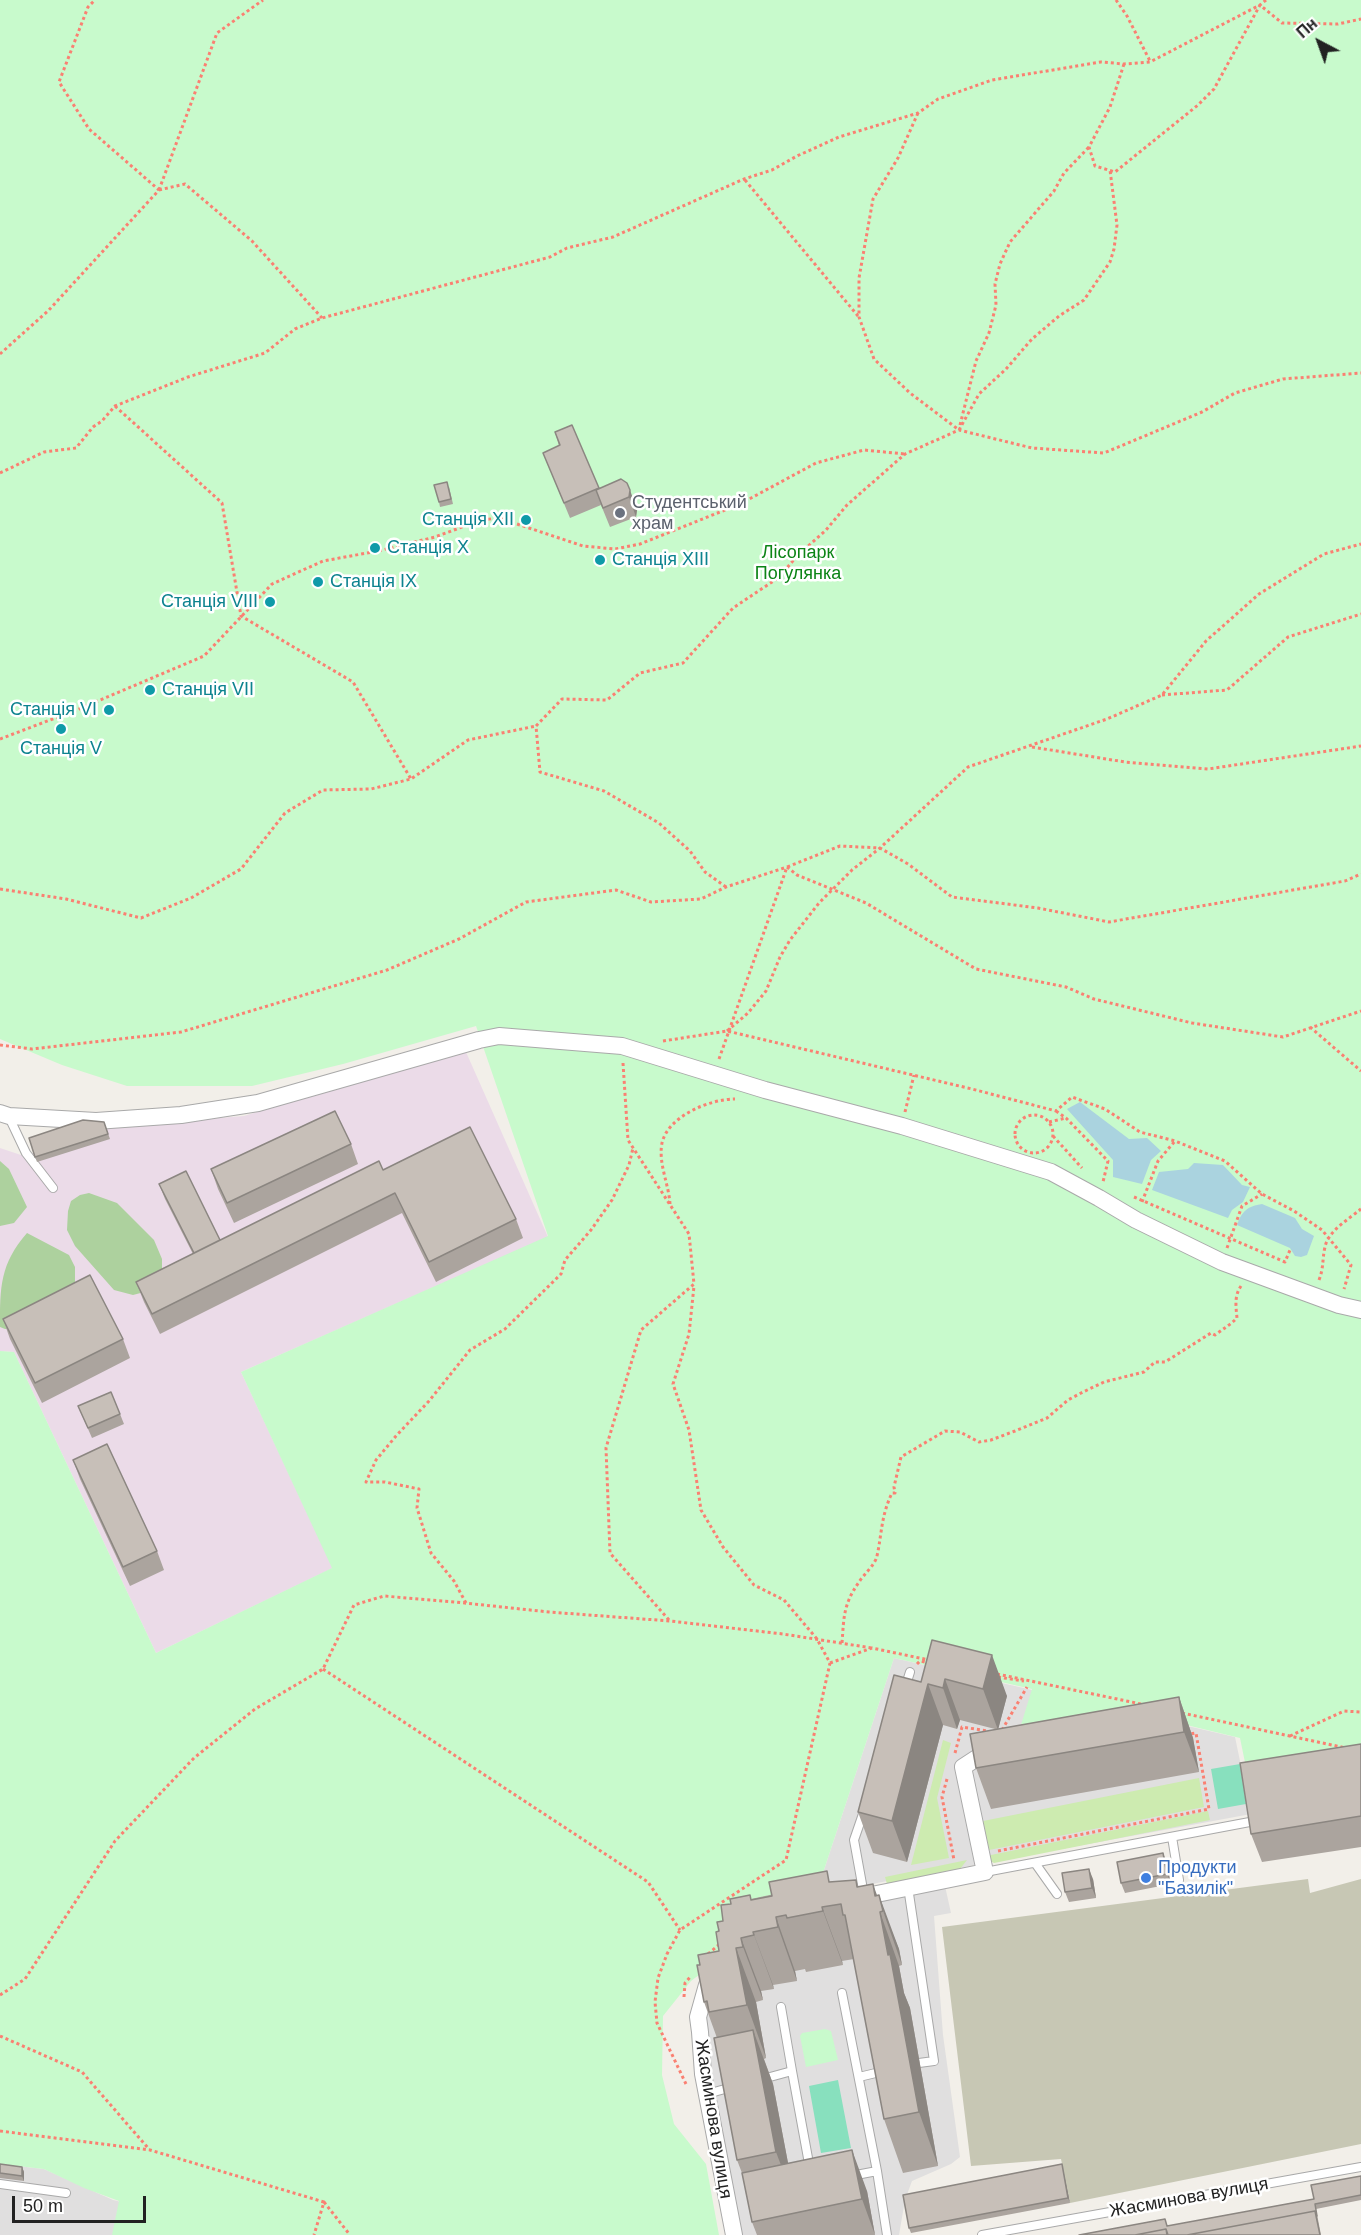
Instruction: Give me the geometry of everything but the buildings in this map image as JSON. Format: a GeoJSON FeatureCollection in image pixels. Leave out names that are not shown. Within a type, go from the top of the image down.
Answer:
{"type":"FeatureCollection","features":[{"type":"Feature","properties":{"kind":"street"},"geometry":{"type":"LineString","coordinates":[[4,1115],[96,1121],[222,1110],[258,1103],[499,1036],[622,1046],[765,1090],[902,1126],[1051,1172],[1101,1190],[1136,1220],[1222,1262],[1312,1296],[1361,1310]]}},
{"type":"Feature","properties":{"kind":"street"},"geometry":{"type":"LineString","coordinates":[[843,1904],[864,1895],[985,1872],[963,1767],[986,1752],[1009,1749]]}},
{"type":"Feature","properties":{"kind":"street","name":"Жасминова вулиця"},"geometry":{"type":"LineString","coordinates":[[721,1971],[706,1985],[698,2017],[707,2094],[734,2235]]}},
{"type":"Feature","properties":{"kind":"lane"},"geometry":{"type":"LineString","coordinates":[[4,1115],[26,1153],[53,1188]]}},
{"type":"Feature","properties":{"kind":"lane"},"geometry":{"type":"LineString","coordinates":[[903,1695],[910,1672]]}},
{"type":"Feature","properties":{"kind":"lane"},"geometry":{"type":"LineString","coordinates":[[864,1895],[854,1840],[865,1807]]}},
{"type":"Feature","properties":{"kind":"lane"},"geometry":{"type":"LineString","coordinates":[[985,1872],[1255,1821]]}},
{"type":"Feature","properties":{"kind":"lane"},"geometry":{"type":"LineString","coordinates":[[1172,1837],[1179,1880]]}},
{"type":"Feature","properties":{"kind":"lane"},"geometry":{"type":"LineString","coordinates":[[1035,1863],[1057,1894]]}},
{"type":"Feature","properties":{"kind":"lane"},"geometry":{"type":"LineString","coordinates":[[908,1887],[934,2061],[919,2063]]}},
{"type":"Feature","properties":{"kind":"lane"},"geometry":{"type":"LineString","coordinates":[[842,1993],[877,2171],[887,2235]]}},
{"type":"Feature","properties":{"kind":"lane"},"geometry":{"type":"LineString","coordinates":[[781,2007],[811,2173]]}},
{"type":"Feature","properties":{"kind":"lane"},"geometry":{"type":"LineString","coordinates":[[753,2081],[792,2071]]}},
{"type":"Feature","properties":{"kind":"lane"},"geometry":{"type":"LineString","coordinates":[[859,2077],[884,2071]]}},
{"type":"Feature","properties":{"kind":"lane"},"geometry":{"type":"LineString","coordinates":[[707,2094],[743,2084]]}},
{"type":"Feature","properties":{"kind":"lane","name":"Жасминова вулиця"},"geometry":{"type":"LineString","coordinates":[[982,2235],[1361,2167]]}},
{"type":"Feature","properties":{"kind":"lane"},"geometry":{"type":"LineString","coordinates":[[845,2178],[877,2171]]}},
{"type":"Feature","properties":{"kind":"lane"},"geometry":{"type":"LineString","coordinates":[[0,2184],[66,2193]]}},
{"type":"Feature","properties":{"kind":"path"},"geometry":{"type":"LineString","coordinates":[[95,0],[88,7],[59,82],[89,129],[159,190]]}},
{"type":"Feature","properties":{"kind":"path"},"geometry":{"type":"LineString","coordinates":[[0,354],[48,311],[159,190],[217,33],[263,0]]}},
{"type":"Feature","properties":{"kind":"path"},"geometry":{"type":"LineString","coordinates":[[1116,0],[1127,16],[1150,62]]}},
{"type":"Feature","properties":{"kind":"path"},"geometry":{"type":"LineString","coordinates":[[0,473],[44,452],[76,448],[93,427],[102,421],[115,406],[188,377],[266,353],[295,329],[322,318],[550,257],[567,248],[613,237],[744,179],[772,170],[839,137],[918,113],[938,99],[992,80],[1101,62],[1124,64],[1150,62],[1266,0]]}},
{"type":"Feature","properties":{"kind":"path"},"geometry":{"type":"LineString","coordinates":[[1260,5],[1282,24],[1338,24],[1361,19]]}},
{"type":"Feature","properties":{"kind":"path"},"geometry":{"type":"LineString","coordinates":[[1089,147],[1095,166],[1115,171],[1198,105],[1214,89],[1260,5]]}},
{"type":"Feature","properties":{"kind":"path"},"geometry":{"type":"LineString","coordinates":[[959,430],[976,361],[989,333],[996,305],[995,284],[1000,264],[1010,242],[1054,191],[1064,173],[1089,147],[1110,106],[1124,64]]}},
{"type":"Feature","properties":{"kind":"path"},"geometry":{"type":"LineString","coordinates":[[859,317],[859,278],[873,199],[898,158],[918,113]]}},
{"type":"Feature","properties":{"kind":"path"},"geometry":{"type":"LineString","coordinates":[[0,889],[66,899],[141,918],[191,898],[241,869],[285,813],[323,790],[371,789],[411,779],[468,740],[536,726],[562,699],[607,700],[640,673],[683,663],[734,608],[778,578],[798,555],[826,530],[847,505],[905,454],[959,430],[979,394],[1006,369],[1032,339],[1059,316],[1084,300],[1110,262],[1114,249],[1117,225],[1110,170]]}},
{"type":"Feature","properties":{"kind":"path"},"geometry":{"type":"LineString","coordinates":[[744,179],[859,317],[874,358],[910,393],[959,430],[1032,448],[1104,453],[1202,412],[1235,393],[1284,379],[1361,373]]}},
{"type":"Feature","properties":{"kind":"path"},"geometry":{"type":"LineString","coordinates":[[159,190],[185,184],[252,241],[322,318]]}},
{"type":"Feature","properties":{"kind":"path"},"geometry":{"type":"LineString","coordinates":[[115,406],[222,503],[241,616],[353,682],[411,779]]}},
{"type":"Feature","properties":{"kind":"path"},"geometry":{"type":"LineString","coordinates":[[0,739],[79,709],[204,656],[272,584],[323,561],[378,551],[435,537],[481,520],[499,518],[583,546],[615,549],[640,544],[740,504],[816,463],[864,450],[905,454]]}},
{"type":"Feature","properties":{"kind":"path"},"geometry":{"type":"LineString","coordinates":[[1162,695],[1206,641],[1258,594],[1324,554],[1361,544]]}},
{"type":"Feature","properties":{"kind":"path"},"geometry":{"type":"LineString","coordinates":[[727,1031],[748,1013],[766,991],[780,957],[790,940],[833,889],[968,767],[1107,719],[1162,695],[1227,690],[1288,637],[1361,614]]}},
{"type":"Feature","properties":{"kind":"path"},"geometry":{"type":"LineString","coordinates":[[536,726],[540,772],[604,791],[659,823],[690,851],[705,872],[726,887]]}},
{"type":"Feature","properties":{"kind":"path"},"geometry":{"type":"LineString","coordinates":[[1031,746],[1125,762],[1208,769],[1361,746]]}},
{"type":"Feature","properties":{"kind":"path"},"geometry":{"type":"LineString","coordinates":[[0,1045],[32,1049],[181,1032],[387,970],[459,939],[526,902],[616,890],[651,902],[701,899],[726,887],[787,867],[840,846],[880,848],[908,864],[952,897],[1038,908],[1109,922],[1345,881],[1361,874]]}},
{"type":"Feature","properties":{"kind":"path"},"geometry":{"type":"LineString","coordinates":[[787,867],[797,875],[866,903],[976,969],[1066,987],[1094,999],[1192,1023],[1283,1037],[1361,1011]]}},
{"type":"Feature","properties":{"kind":"path"},"geometry":{"type":"LineString","coordinates":[[714,1074],[727,1031],[787,867]]}},
{"type":"Feature","properties":{"kind":"path"},"geometry":{"type":"LineString","coordinates":[[1310,1027],[1361,1071]]}},
{"type":"Feature","properties":{"kind":"path"},"geometry":{"type":"LineString","coordinates":[[657,1041],[727,1031],[1056,1111],[1066,1118],[1108,1161],[1101,1190]]}},
{"type":"Feature","properties":{"kind":"path"},"geometry":{"type":"LineString","coordinates":[[622,1046],[628,1140],[689,1234],[694,1284],[689,1334],[673,1384],[689,1430],[701,1510],[723,1546],[754,1585],[784,1600],[818,1639],[830,1663],[786,1860],[680,1930],[667,1954],[658,1978],[655,2002],[657,2023],[689,2089],[688,2079]]}},
{"type":"Feature","properties":{"kind":"path"},"geometry":{"type":"LineString","coordinates":[[902,1126],[914,1076]]}},
{"type":"Feature","properties":{"kind":"path"},"geometry":{"type":"LineString","coordinates":[[1056,1111],[1072,1097],[1104,1109],[1140,1132],[1175,1141],[1225,1161],[1262,1194],[1294,1211],[1322,1230],[1351,1265],[1339,1305]]}},
{"type":"Feature","properties":{"kind":"path"},"geometry":{"type":"LineString","coordinates":[[670,1206],[661,1145],[665,1134],[692,1111],[706,1103],[720,1099],[743,1100]]}},
{"type":"Feature","properties":{"kind":"path"},"geometry":{"type":"LineString","coordinates":[[1053,1136],[1050,1144],[1044,1150],[1035,1153],[1019,1146],[1015,1131],[1021,1120],[1029,1116],[1043,1118],[1049,1122],[1053,1136],[1089,1175]]}},
{"type":"Feature","properties":{"kind":"path"},"geometry":{"type":"LineString","coordinates":[[1049,1122],[1066,1118]]}},
{"type":"Feature","properties":{"kind":"path"},"geometry":{"type":"LineString","coordinates":[[1136,1220],[1158,1161],[1175,1141]]}},
{"type":"Feature","properties":{"kind":"path"},"geometry":{"type":"LineString","coordinates":[[466,1603],[454,1581],[431,1553],[417,1508],[419,1489],[385,1482],[366,1482],[375,1460],[429,1401],[470,1350],[505,1329],[561,1274],[565,1260],[591,1230],[612,1200],[629,1166],[633,1148]]}},
{"type":"Feature","properties":{"kind":"path"},"geometry":{"type":"LineString","coordinates":[[1096,1179],[1101,1190]]}},
{"type":"Feature","properties":{"kind":"path"},"geometry":{"type":"LineString","coordinates":[[1222,1262],[1242,1206],[1262,1194]]}},
{"type":"Feature","properties":{"kind":"path"},"geometry":{"type":"LineString","coordinates":[[1133,1197],[1285,1262],[1290,1250]]}},
{"type":"Feature","properties":{"kind":"path"},"geometry":{"type":"LineString","coordinates":[[1312,1296],[1324,1267],[1328,1237],[1361,1209]]}},
{"type":"Feature","properties":{"kind":"path"},"geometry":{"type":"LineString","coordinates":[[842,1643],[845,1605],[877,1558],[880,1531],[887,1503],[892,1493],[895,1493],[894,1487],[901,1457],[904,1454],[914,1451],[930,1438],[945,1431],[960,1432],[979,1442],[991,1440],[1047,1418],[1068,1400],[1104,1382],[1144,1372],[1155,1362],[1165,1362],[1211,1333],[1215,1335],[1225,1327],[1230,1327],[1237,1318],[1235,1303],[1238,1291],[1251,1273]]}},
{"type":"Feature","properties":{"kind":"path"},"geometry":{"type":"LineString","coordinates":[[670,1621],[610,1553],[606,1448],[641,1330],[694,1284]]}},
{"type":"Feature","properties":{"kind":"path"},"geometry":{"type":"LineString","coordinates":[[0,1995],[25,1979],[115,1841],[194,1758],[255,1709],[323,1669],[354,1605],[384,1596],[670,1621],[818,1639],[930,1661],[920,1660],[910,1672]]}},
{"type":"Feature","properties":{"kind":"path"},"geometry":{"type":"LineString","coordinates":[[830,1663],[872,1648]]}},
{"type":"Feature","properties":{"kind":"path"},"geometry":{"type":"LineString","coordinates":[[323,1669],[648,1882],[680,1930]]}},
{"type":"Feature","properties":{"kind":"path"},"geometry":{"type":"LineString","coordinates":[[996,1675],[1144,1705]]}},
{"type":"Feature","properties":{"kind":"path"},"geometry":{"type":"LineString","coordinates":[[1290,1736],[1344,1711],[1361,1712]]}},
{"type":"Feature","properties":{"kind":"path"},"geometry":{"type":"LineString","coordinates":[[1178,1712],[1351,1749]]}},
{"type":"Feature","properties":{"kind":"path"},"geometry":{"type":"LineString","coordinates":[[954,1860],[1209,1809],[1196,1733],[1184,1735]]}},
{"type":"Feature","properties":{"kind":"path"},"geometry":{"type":"LineString","coordinates":[[704,1959],[726,1939]]}},
{"type":"Feature","properties":{"kind":"path"},"geometry":{"type":"LineString","coordinates":[[684,2005],[685,1983],[692,1975]]}},
{"type":"Feature","properties":{"kind":"path"},"geometry":{"type":"LineString","coordinates":[[0,2036],[82,2072],[150,2150]]}},
{"type":"Feature","properties":{"kind":"path"},"geometry":{"type":"LineString","coordinates":[[0,2132],[150,2150],[324,2202],[350,2235]]}},
{"type":"Feature","properties":{"kind":"path"},"geometry":{"type":"LineString","coordinates":[[314,2235],[324,2202]]}},
{"type":"Feature","properties":{"kind":"shaded area"},"geometry":{"type":"Polygon","coordinates":[[[466,1052],[548,1237],[241,1372],[333,1568],[156,1653],[14,1352],[0,1351],[0,1148],[21,1155],[34,1153],[106,1127],[244,1116],[345,1085],[466,1052]]]}},
{"type":"Feature","properties":{"kind":"shaded area"},"geometry":{"type":"Polygon","coordinates":[[[894,1658],[1235,1737],[1251,1814],[877,1883],[825,1898],[817,1891],[894,1658]]]}},
{"type":"Feature","properties":{"kind":"shaded area"},"geometry":{"type":"Polygon","coordinates":[[[1308,1879],[1310,1893],[1361,1879],[1361,2144],[1070,2203],[1061,2159],[971,2166],[942,1927],[1308,1879]]]}},
{"type":"Feature","properties":{"kind":"shaded area"},"geometry":{"type":"Polygon","coordinates":[[[945,1886],[951,1913],[934,1916],[943,2035],[960,2157],[951,2164],[912,2181],[905,2200],[899,2235],[742,2235],[731,2189],[710,2067],[706,2021],[709,2001],[862,1900],[945,1886]]]}},
{"type":"Feature","properties":{"kind":"shaded area"},"geometry":{"type":"Polygon","coordinates":[[[0,2164],[44,2169],[113,2200],[264,2235],[0,2235],[0,2164]]]}},
{"type":"Feature","properties":{"kind":"green space","name":"Лісопарк Погулянка"},"geometry":{"type":"Polygon","coordinates":[[[0,0],[1361,0],[1361,1770],[1251,1792],[1240,1738],[1133,1712],[1021,1725],[1032,1689],[894,1658],[817,1891],[745,1940],[691,1981],[663,2016],[662,2075],[674,2124],[706,2164],[719,2235],[112,2235],[119,2201],[44,2169],[0,2164],[0,1351],[14,1352],[156,1653],[332,1568],[241,1372],[548,1236],[476,1026],[343,1064],[252,1086],[127,1086],[62,1065],[0,1039],[0,0]]]}},
{"type":"Feature","properties":{"kind":"green space"},"geometry":{"type":"Polygon","coordinates":[[[0,1161],[9,1169],[27,1207],[14,1223],[0,1226],[0,1161]]]}},
{"type":"Feature","properties":{"kind":"green space"},"geometry":{"type":"Polygon","coordinates":[[[89,1193],[117,1203],[154,1240],[162,1259],[162,1276],[148,1291],[133,1295],[114,1290],[75,1246],[67,1230],[68,1211],[71,1201],[80,1195],[89,1193]]]}},
{"type":"Feature","properties":{"kind":"green space"},"geometry":{"type":"Polygon","coordinates":[[[27,1233],[69,1255],[75,1267],[75,1286],[18,1329],[5,1329],[0,1327],[3,1277],[11,1255],[27,1233]]]}},
{"type":"Feature","properties":{"kind":"green space"},"geometry":{"type":"Polygon","coordinates":[[[943,1740],[951,1743],[937,1798],[949,1858],[911,1865],[943,1740]]]}},
{"type":"Feature","properties":{"kind":"green space"},"geometry":{"type":"Polygon","coordinates":[[[1240,1764],[1246,1804],[1218,1809],[1211,1769],[1240,1764]]]}},
{"type":"Feature","properties":{"kind":"green space"},"geometry":{"type":"Polygon","coordinates":[[[1199,1778],[1204,1807],[989,1850],[983,1821],[1199,1778]]]}},
{"type":"Feature","properties":{"kind":"green space"},"geometry":{"type":"Polygon","coordinates":[[[1208,1811],[1210,1820],[994,1863],[986,1856],[1208,1811]]]}},
{"type":"Feature","properties":{"kind":"green space"},"geometry":{"type":"Polygon","coordinates":[[[967,1860],[960,1869],[887,1884],[885,1877],[967,1860]]]}},
{"type":"Feature","properties":{"kind":"green space"},"geometry":{"type":"Polygon","coordinates":[[[825,2029],[831,2031],[838,2060],[806,2067],[800,2036],[802,2033],[825,2029]]]}},
{"type":"Feature","properties":{"kind":"green space"},"geometry":{"type":"Polygon","coordinates":[[[838,2080],[851,2148],[821,2153],[809,2086],[838,2080]]]}},
{"type":"Feature","properties":{"kind":"water"},"geometry":{"type":"Polygon","coordinates":[[[1080,1102],[1129,1139],[1147,1138],[1161,1151],[1151,1160],[1142,1184],[1113,1177],[1113,1160],[1067,1109],[1080,1102]]]}},
{"type":"Feature","properties":{"kind":"water"},"geometry":{"type":"Polygon","coordinates":[[[1194,1163],[1223,1165],[1242,1185],[1250,1187],[1243,1202],[1232,1210],[1228,1218],[1152,1190],[1159,1172],[1188,1169],[1194,1163]]]}},
{"type":"Feature","properties":{"kind":"water"},"geometry":{"type":"Polygon","coordinates":[[[1262,1204],[1295,1218],[1302,1229],[1314,1236],[1307,1255],[1295,1256],[1290,1248],[1237,1225],[1246,1210],[1262,1204]]]}},
{"type":"Feature","properties":{"kind":"place","name":"Студентський храм"},"geometry":{"type":"Point","coordinates":[620,513]}},
{"type":"Feature","properties":{"kind":"place","name":"Cтанція XII"},"geometry":{"type":"Point","coordinates":[526,520]}},
{"type":"Feature","properties":{"kind":"place","name":"Cтанція X"},"geometry":{"type":"Point","coordinates":[375,548]}},
{"type":"Feature","properties":{"kind":"place","name":"Cтанція XIII"},"geometry":{"type":"Point","coordinates":[600,560]}},
{"type":"Feature","properties":{"kind":"place","name":"Cтанція IX"},"geometry":{"type":"Point","coordinates":[318,582]}},
{"type":"Feature","properties":{"kind":"place","name":"Cтанція VIII"},"geometry":{"type":"Point","coordinates":[270,602]}},
{"type":"Feature","properties":{"kind":"place","name":"Станція VII"},"geometry":{"type":"Point","coordinates":[150,690]}},
{"type":"Feature","properties":{"kind":"place","name":"Станція VI"},"geometry":{"type":"Point","coordinates":[109,710]}},
{"type":"Feature","properties":{"kind":"place","name":"Cтанція V"},"geometry":{"type":"Point","coordinates":[61,729]}},
{"type":"Feature","properties":{"kind":"place","name":"Продукти \"Базилік\""},"geometry":{"type":"Point","coordinates":[1146,1878]}}]}
